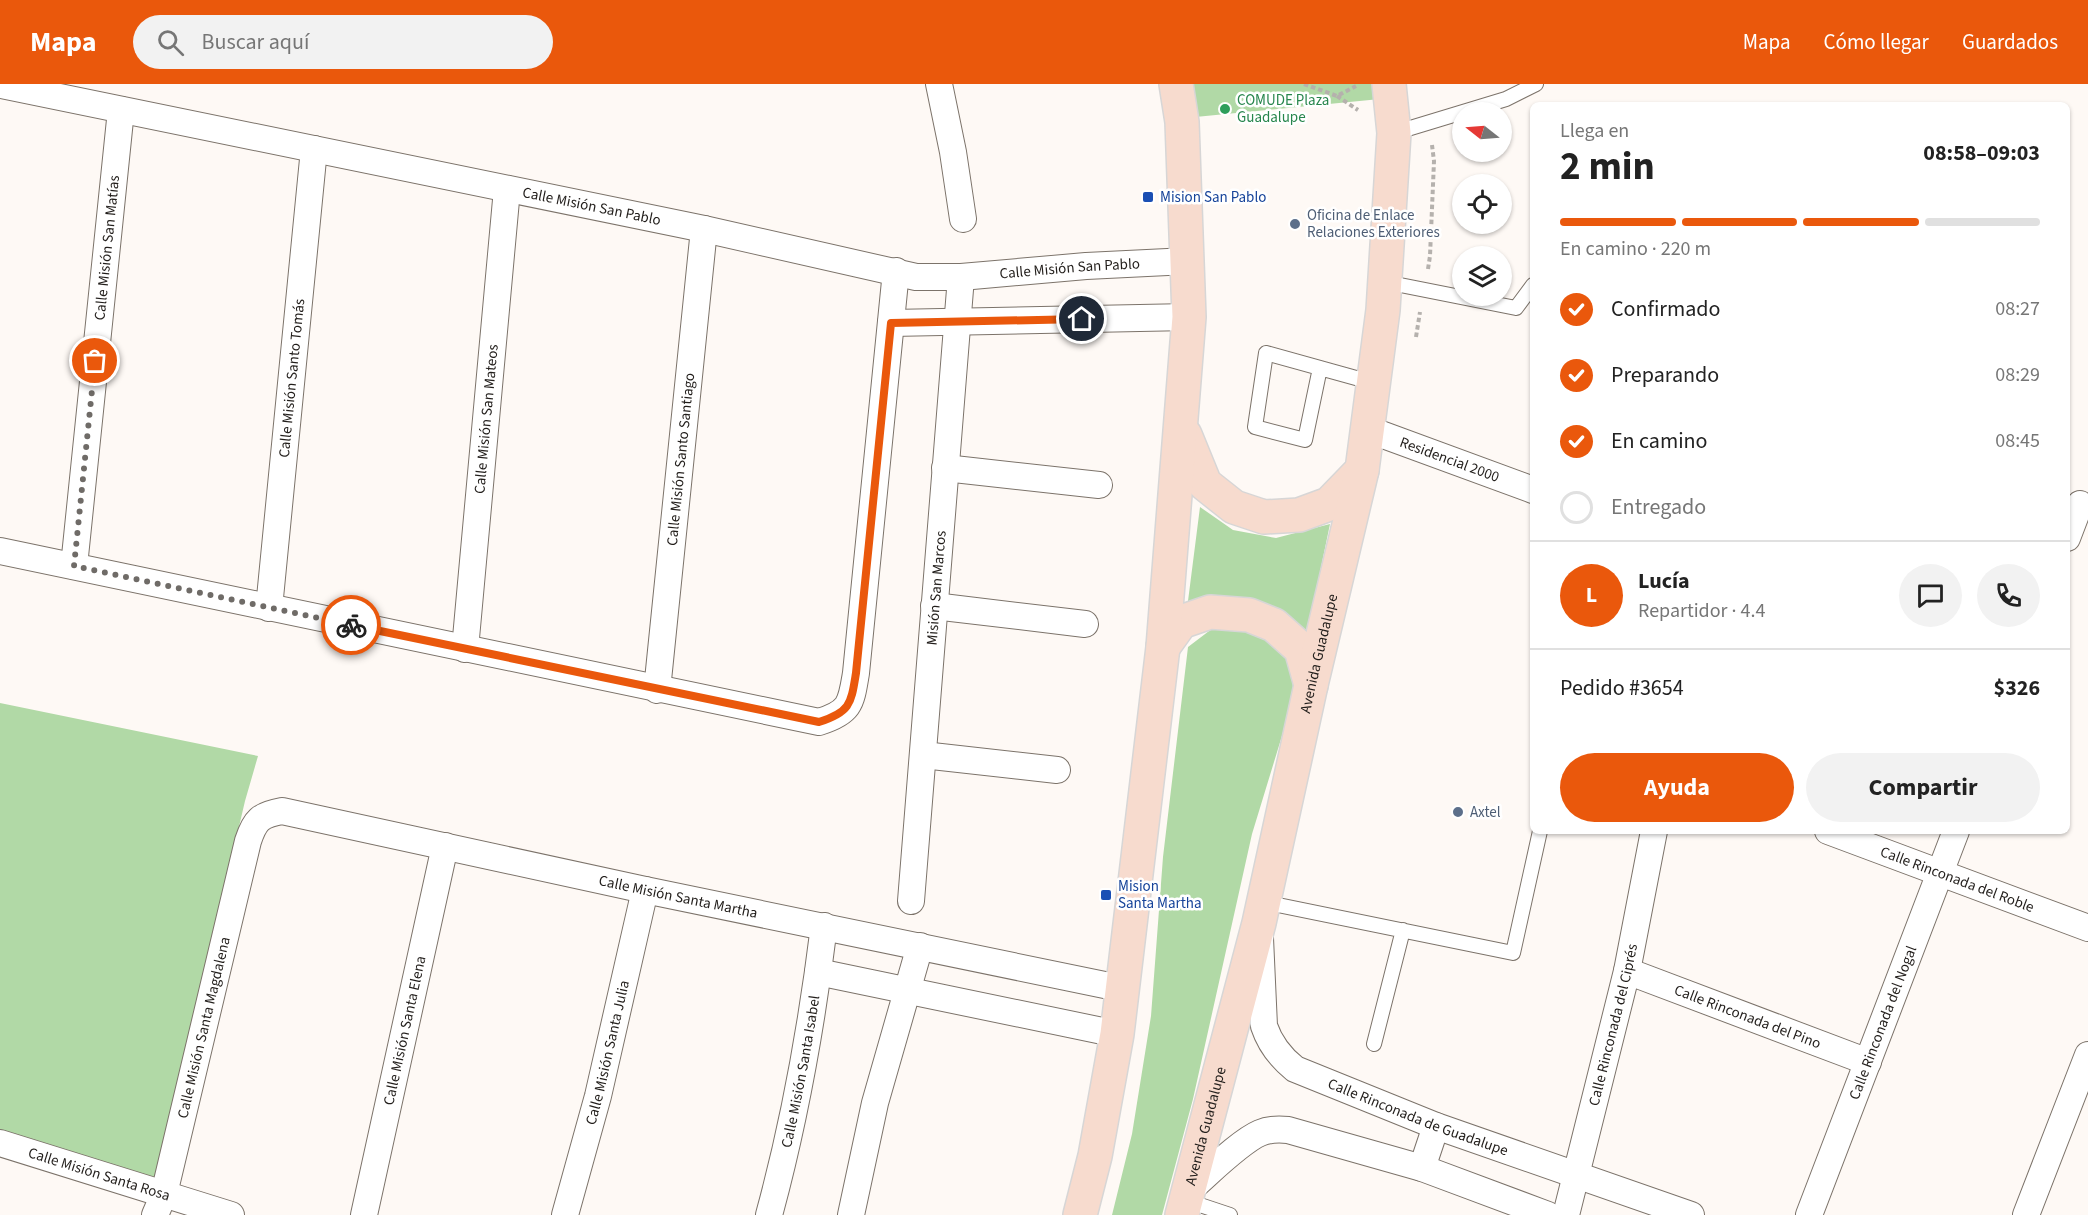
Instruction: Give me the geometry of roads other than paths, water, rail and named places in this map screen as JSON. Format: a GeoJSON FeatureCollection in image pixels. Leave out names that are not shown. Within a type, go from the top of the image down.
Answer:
{"type":"FeatureCollection","features":[{"type":"Feature","properties":{"kind":"main road"},"geometry":{"type":"LineString","coordinates":[[1080,1215],[1095,1156],[1124,989],[1163,647],[1182,427],[1189,317],[1182,122],[1176,84]]}},
{"type":"Feature","properties":{"kind":"main road","name":"Avenida Guadalupe"},"geometry":{"type":"LineString","coordinates":[[1185,1202],[1261,913],[1311,685],[1362,470],[1385,282],[1394,134],[1389,84]]}},
{"type":"Feature","properties":{"kind":"main road"},"geometry":{"type":"LineString","coordinates":[[1182,427],[1205,484],[1234,507],[1264,517],[1299,515],[1329,504],[1362,470]]}},
{"type":"Feature","properties":{"kind":"main road"},"geometry":{"type":"LineString","coordinates":[[1163,647],[1181,622],[1210,612],[1249,615],[1274,625],[1301,649],[1311,685]]}},
{"type":"Feature","properties":{"kind":"street"},"geometry":{"type":"LineString","coordinates":[[939,84],[953,152],[963,219]]}},
{"type":"Feature","properties":{"kind":"street","name":"Calle Misión San Pablo"},"geometry":{"type":"LineString","coordinates":[[1,85],[704,229],[916,277],[961,278],[1086,266],[1188,261]]}},
{"type":"Feature","properties":{"kind":"street","name":"Calle Misión San Matías"},"geometry":{"type":"LineString","coordinates":[[74,566],[122,110]]}},
{"type":"Feature","properties":{"kind":"street","name":"Calle Misión Santo Tomás"},"geometry":{"type":"LineString","coordinates":[[269,608],[314,149]]}},
{"type":"Feature","properties":{"kind":"street","name":"Calle Misión San Mateos"},"geometry":{"type":"LineString","coordinates":[[465,649],[507,189]]}},
{"type":"Feature","properties":{"kind":"street","name":"Calle Misión Santo Santiago"},"geometry":{"type":"LineString","coordinates":[[657,690],[704,229]]}},
{"type":"Feature","properties":{"kind":"street"},"geometry":{"type":"LineString","coordinates":[[0,550],[657,690],[819,722],[837,717],[852,700],[856,673],[896,271]]}},
{"type":"Feature","properties":{"kind":"street","name":"Misión San Marcos"},"geometry":{"type":"LineString","coordinates":[[911,901],[961,278]]}},
{"type":"Feature","properties":{"kind":"street"},"geometry":{"type":"LineString","coordinates":[[891,323],[1189,317]]}},
{"type":"Feature","properties":{"kind":"street","name":"Residencial 2000"},"geometry":{"type":"LineString","coordinates":[[1367,429],[1530,489]]}},
{"type":"Feature","properties":{"kind":"street"},"geometry":{"type":"LineString","coordinates":[[945,468],[1099,485]]}},
{"type":"Feature","properties":{"kind":"street"},"geometry":{"type":"LineString","coordinates":[[2070,528],[2078,503]]}},
{"type":"Feature","properties":{"kind":"street"},"geometry":{"type":"LineString","coordinates":[[934,606],[1085,624]]}},
{"type":"Feature","properties":{"kind":"street"},"geometry":{"type":"LineString","coordinates":[[923,755],[1057,770]]}},
{"type":"Feature","properties":{"kind":"street","name":"Calle Misión Santa Martha"},"geometry":{"type":"LineString","coordinates":[[248,841],[254,825],[260,819],[267,813],[282,811],[645,890],[1124,989]]}},
{"type":"Feature","properties":{"kind":"street","name":"Calle Rinconada del Ciprés"},"geometry":{"type":"LineString","coordinates":[[1566,1215],[1627,971],[1653,834]]}},
{"type":"Feature","properties":{"kind":"street","name":"Calle Rinconada del Roble"},"geometry":{"type":"LineString","coordinates":[[1836,834],[2088,928]]}},
{"type":"Feature","properties":{"kind":"street","name":"Calle Rinconada del Nogal"},"geometry":{"type":"LineString","coordinates":[[1809,1215],[1955,834]]}},
{"type":"Feature","properties":{"kind":"street","name":"Calle Misión Santa Magdalena"},"geometry":{"type":"LineString","coordinates":[[159,1205],[248,841]]}},
{"type":"Feature","properties":{"kind":"street","name":"Calle Misión Santa Elena"},"geometry":{"type":"LineString","coordinates":[[364,1215],[445,846]]}},
{"type":"Feature","properties":{"kind":"street","name":"Calle Misión Santa Julia"},"geometry":{"type":"LineString","coordinates":[[566,1215],[598,1096],[645,890]]}},
{"type":"Feature","properties":{"kind":"street","name":"Calle Rinconada de Guadalupe"},"geometry":{"type":"LineString","coordinates":[[1261,913],[1264,1026],[1268,1039],[1284,1061],[1295,1069],[1436,1126],[1691,1215]]}},
{"type":"Feature","properties":{"kind":"street","name":"Calle Misión Santa Isabel"},"geometry":{"type":"LineString","coordinates":[[769,1215],[796,1105],[824,926]]}},
{"type":"Feature","properties":{"kind":"street"},"geometry":{"type":"LineString","coordinates":[[851,1215],[875,1103],[920,946]]}},
{"type":"Feature","properties":{"kind":"street","name":"Calle Rinconada del Pino"},"geometry":{"type":"LineString","coordinates":[[1627,971],[1868,1062]]}},
{"type":"Feature","properties":{"kind":"street"},"geometry":{"type":"LineString","coordinates":[[818,972],[1117,1034]]}},
{"type":"Feature","properties":{"kind":"street"},"geometry":{"type":"LineString","coordinates":[[2026,1215],[2088,1055]]}},
{"type":"Feature","properties":{"kind":"street"},"geometry":{"type":"LineString","coordinates":[[1422,1168],[1436,1126]]}},
{"type":"Feature","properties":{"kind":"street"},"geometry":{"type":"LineString","coordinates":[[1185,1202],[1245,1142],[1275,1129],[1288,1130],[1422,1168],[1548,1215]]}},
{"type":"Feature","properties":{"kind":"street","name":"Calle Misión Santa Rosa"},"geometry":{"type":"LineString","coordinates":[[0,1143],[159,1205],[231,1215]]}},
{"type":"Feature","properties":{"kind":"lane"},"geometry":{"type":"LineString","coordinates":[[1394,134],[1506,99],[1536,84]]}},
{"type":"Feature","properties":{"kind":"lane"},"geometry":{"type":"LineString","coordinates":[[1385,282],[1516,308],[1530,289]]}},
{"type":"Feature","properties":{"kind":"lane"},"geometry":{"type":"LineString","coordinates":[[1320,368],[1305,440],[1255,427],[1266,353],[1374,382]]}},
{"type":"Feature","properties":{"kind":"lane"},"geometry":{"type":"LineString","coordinates":[[1261,913],[1403,930],[1513,953],[1539,834]]}},
{"type":"Feature","properties":{"kind":"lane"},"geometry":{"type":"LineString","coordinates":[[1374,1044],[1403,930]]}},
{"type":"Feature","properties":{"kind":"lane"},"geometry":{"type":"LineString","coordinates":[[1185,1202],[1230,1215]]}},
{"type":"Feature","properties":{"kind":"place","name":"COMUDE Plaza Guadalupe"},"geometry":{"type":"Point","coordinates":[1225,109]}},
{"type":"Feature","properties":{"kind":"place","name":"Mision San Pablo"},"geometry":{"type":"Point","coordinates":[1148,197]}},
{"type":"Feature","properties":{"kind":"place","name":"Oficina de Enlace Relaciones Exteriores"},"geometry":{"type":"Point","coordinates":[1295,224]}},
{"type":"Feature","properties":{"kind":"place","name":"Axtel"},"geometry":{"type":"Point","coordinates":[1458,812]}},
{"type":"Feature","properties":{"kind":"place","name":"Mision Santa Martha"},"geometry":{"type":"Point","coordinates":[1106,895]}}]}
